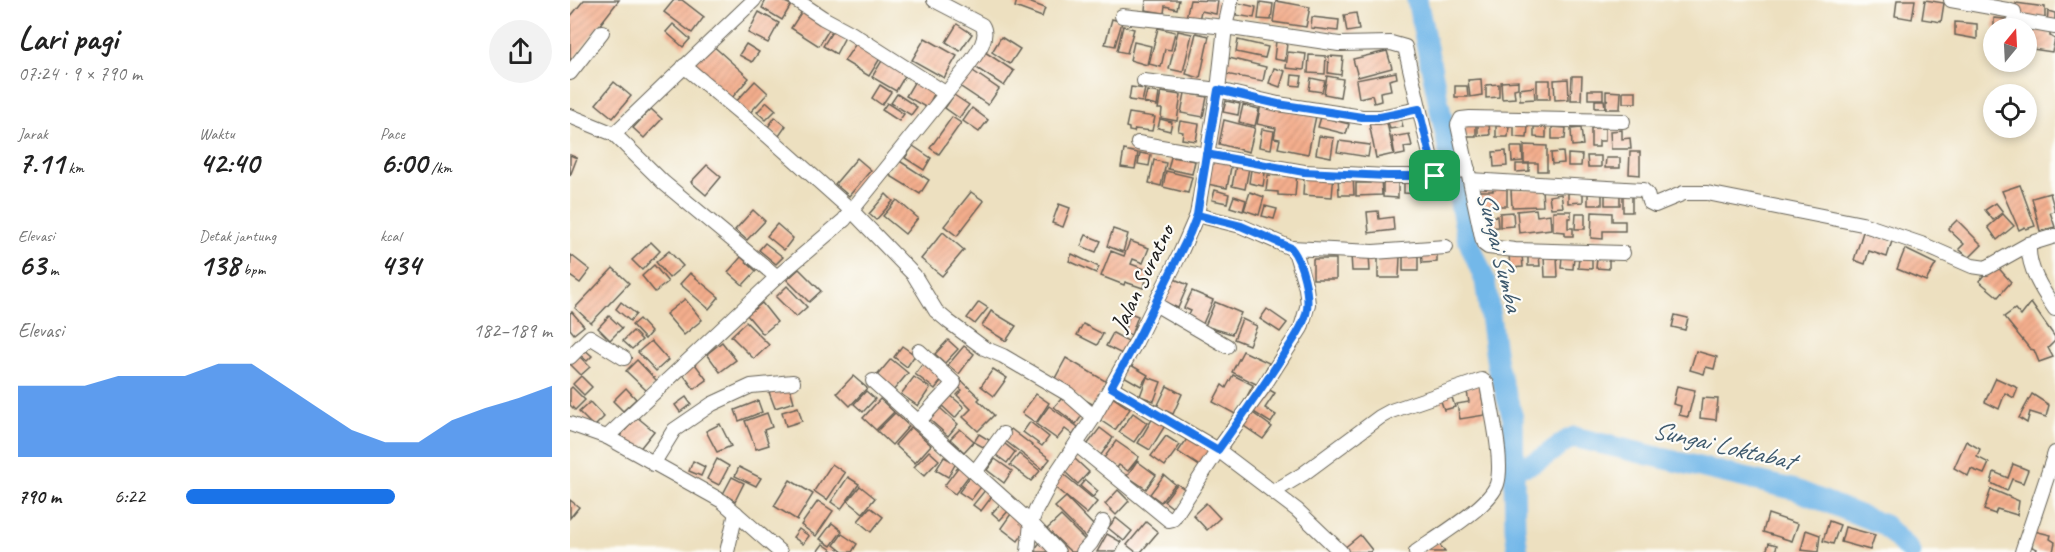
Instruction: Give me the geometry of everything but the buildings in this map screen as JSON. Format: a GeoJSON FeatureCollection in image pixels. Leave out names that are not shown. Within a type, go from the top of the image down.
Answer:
{"type":"FeatureCollection","features":[{"type":"Feature","properties":{"kind":"street"},"geometry":{"type":"LineString","coordinates":[[614,134],[754,0]]}},
{"type":"Feature","properties":{"kind":"street"},"geometry":{"type":"LineString","coordinates":[[796,0],[945,93]]}},
{"type":"Feature","properties":{"kind":"street"},"geometry":{"type":"LineString","coordinates":[[607,437],[777,278],[844,220],[965,70],[980,48],[985,33],[982,25],[934,0]]}},
{"type":"Feature","properties":{"kind":"street","name":"Jalan Suratno"},"geometry":{"type":"LineString","coordinates":[[1028,552],[1031,523],[1036,510],[1053,478],[1111,387],[1155,304],[1197,215],[1231,0]]}},
{"type":"Feature","properties":{"kind":"street"},"geometry":{"type":"LineString","coordinates":[[1951,0],[2007,10],[2014,12],[2015,20],[2055,27]]}},
{"type":"Feature","properties":{"kind":"street"},"geometry":{"type":"LineString","coordinates":[[1122,16],[1225,27],[1339,44],[1391,43],[1405,47],[1419,109],[1439,175]]}},
{"type":"Feature","properties":{"kind":"street"},"geometry":{"type":"LineString","coordinates":[[570,73],[602,32]]}},
{"type":"Feature","properties":{"kind":"street"},"geometry":{"type":"LineString","coordinates":[[684,66],[767,135],[852,211],[914,275],[936,311],[984,348],[1003,356],[1068,394],[1094,417]]}},
{"type":"Feature","properties":{"kind":"street"},"geometry":{"type":"LineString","coordinates":[[1144,81],[1218,90],[1278,104],[1362,117],[1380,117],[1419,109]]}},
{"type":"Feature","properties":{"kind":"street"},"geometry":{"type":"LineString","coordinates":[[570,116],[614,134],[664,183],[777,278]]}},
{"type":"Feature","properties":{"kind":"street"},"geometry":{"type":"LineString","coordinates":[[1623,121],[1461,119],[1458,125],[1484,244],[1488,247],[1515,250],[1623,253]]}},
{"type":"Feature","properties":{"kind":"street"},"geometry":{"type":"LineString","coordinates":[[1137,143],[1304,172],[1387,176],[1467,174],[1643,190],[1649,202],[1654,205],[1684,193],[1707,193],[1862,224],[1924,245],[1972,266],[1986,268],[2029,244],[2055,236]]}},
{"type":"Feature","properties":{"kind":"street"},"geometry":{"type":"LineString","coordinates":[[1197,215],[1241,226],[1291,248],[1373,252],[1446,247]]}},
{"type":"Feature","properties":{"kind":"street"},"geometry":{"type":"LineString","coordinates":[[2029,244],[2028,255],[2031,266],[2055,309]]}},
{"type":"Feature","properties":{"kind":"street"},"geometry":{"type":"LineString","coordinates":[[1076,444],[1171,520],[1262,389],[1306,315],[1308,304],[1306,288],[1296,254],[1291,248]]}},
{"type":"Feature","properties":{"kind":"street"},"geometry":{"type":"LineString","coordinates":[[1155,304],[1227,346]]}},
{"type":"Feature","properties":{"kind":"street"},"geometry":{"type":"LineString","coordinates":[[570,357],[590,337],[624,358]]}},
{"type":"Feature","properties":{"kind":"street"},"geometry":{"type":"LineString","coordinates":[[918,351],[954,383],[918,422]]}},
{"type":"Feature","properties":{"kind":"street"},"geometry":{"type":"LineString","coordinates":[[1273,492],[1303,474],[1391,411],[1482,380],[1487,384],[1500,468],[1494,491],[1484,504],[1416,552]]}},
{"type":"Feature","properties":{"kind":"street"},"geometry":{"type":"LineString","coordinates":[[873,381],[1031,523],[1058,552]]}},
{"type":"Feature","properties":{"kind":"street"},"geometry":{"type":"LineString","coordinates":[[653,464],[674,430],[712,404],[751,386],[793,382]]}},
{"type":"Feature","properties":{"kind":"street"},"geometry":{"type":"LineString","coordinates":[[1111,387],[1218,450],[1297,510],[1341,552]]}},
{"type":"Feature","properties":{"kind":"street"},"geometry":{"type":"LineString","coordinates":[[570,424],[607,437],[722,501],[780,552]]}},
{"type":"Feature","properties":{"kind":"street"},"geometry":{"type":"LineString","coordinates":[[975,472],[1003,434]]}},
{"type":"Feature","properties":{"kind":"street"},"geometry":{"type":"LineString","coordinates":[[2022,552],[2055,453]]}},
{"type":"Feature","properties":{"kind":"street"},"geometry":{"type":"LineString","coordinates":[[727,552],[736,513]]}},
{"type":"Feature","properties":{"kind":"street"},"geometry":{"type":"LineString","coordinates":[[1083,552],[1103,522]]}},
{"type":"Feature","properties":{"kind":"waterway","name":"Sungai Sumba"},"geometry":{"type":"LineString","coordinates":[[1417,0],[1467,237],[1485,281],[1497,365],[1513,418],[1515,528],[1518,552]]}},
{"type":"Feature","properties":{"kind":"waterway","name":"Sungai Loktabat"},"geometry":{"type":"LineString","coordinates":[[1514,466],[1531,464],[1574,437],[1796,490],[1884,525],[1911,552]]}},
{"type":"Feature","properties":{"kind":"route"},"geometry":{"type":"LineString","coordinates":[[1435,176],[1304,172],[1206,154],[1197,215],[1190,233],[1111,387],[1218,450],[1262,389],[1306,315],[1308,304],[1306,288],[1296,254],[1291,248],[1241,226],[1197,215],[1206,154],[1218,90],[1278,104],[1362,117],[1380,117],[1419,109],[1435,176]]}}]}
